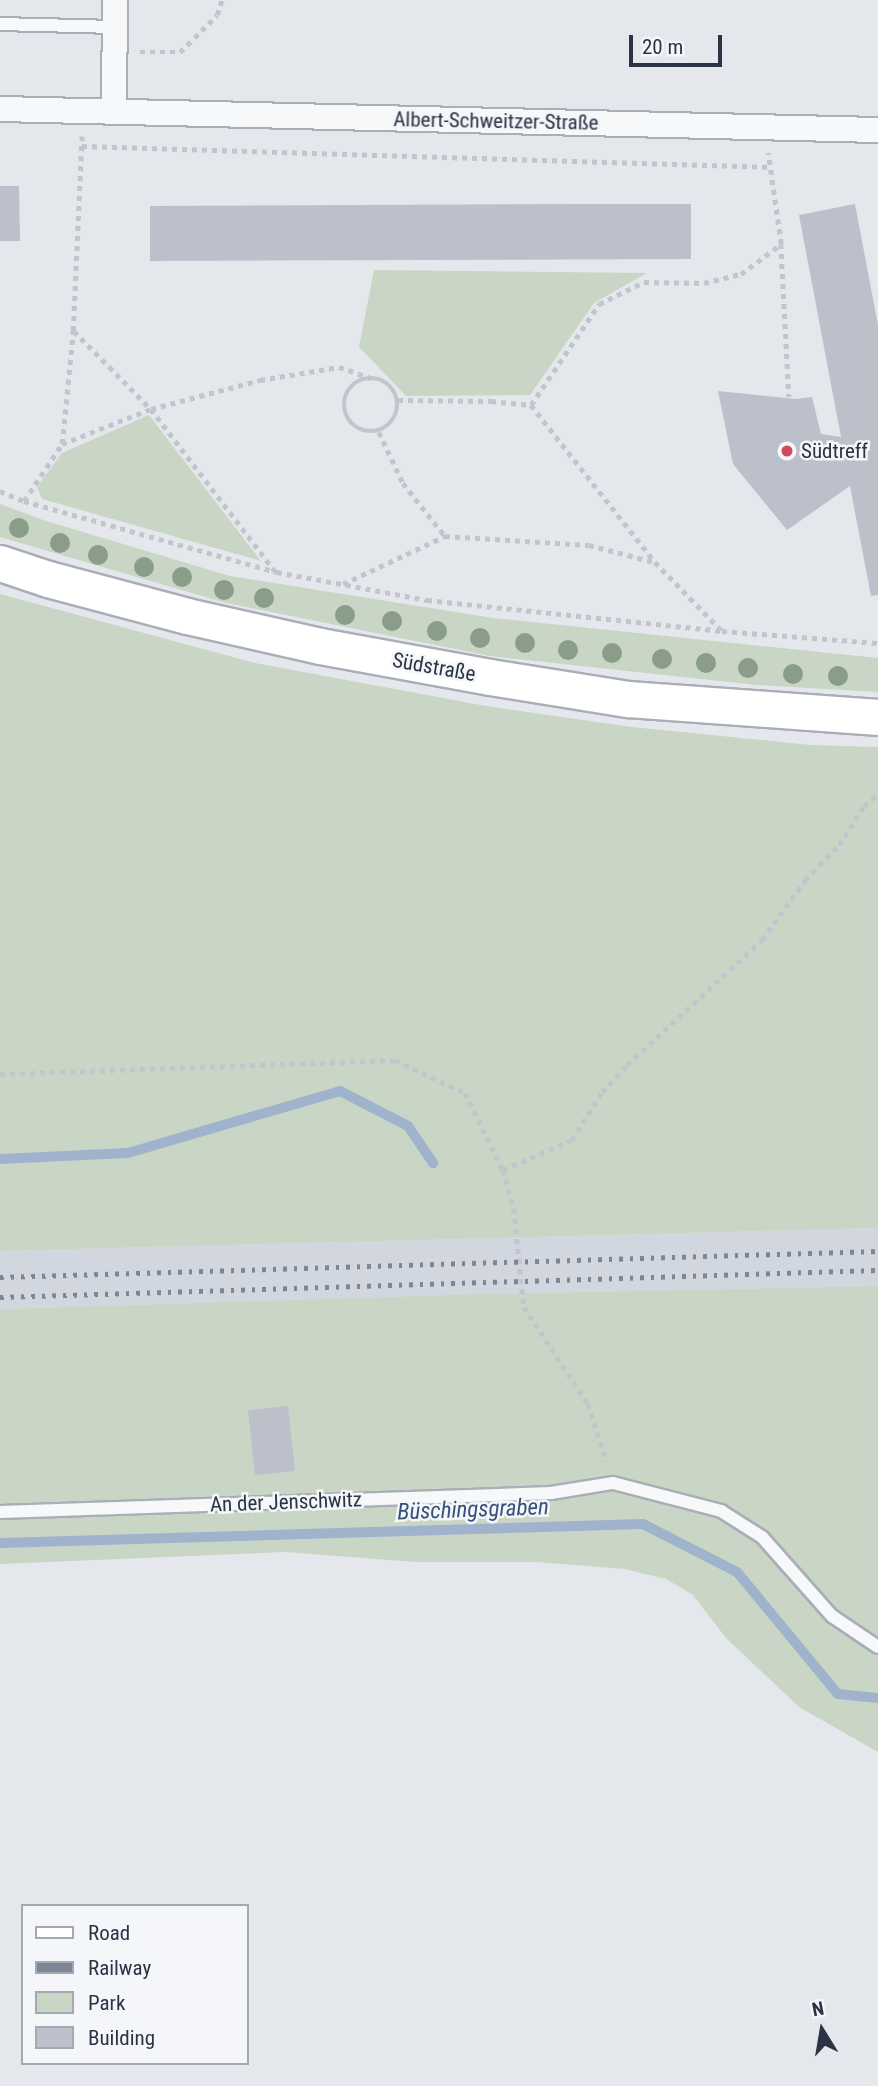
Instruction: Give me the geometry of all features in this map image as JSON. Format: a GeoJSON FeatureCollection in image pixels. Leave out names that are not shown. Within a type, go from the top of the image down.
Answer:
{"type":"FeatureCollection","features":[{"type":"Feature","properties":{"kind":"main road","name":"Südstraße"},"geometry":{"type":"LineString","coordinates":[[0,563],[47,579],[187,616],[320,646],[490,677],[628,699],[878,717]]}},
{"type":"Feature","properties":{"kind":"street"},"geometry":{"type":"LineString","coordinates":[[114,111],[115,0]]}},
{"type":"Feature","properties":{"kind":"street","name":"Albert-Schweitzer-Straße"},"geometry":{"type":"LineString","coordinates":[[0,108],[878,130]]}},
{"type":"Feature","properties":{"kind":"lane"},"geometry":{"type":"LineString","coordinates":[[0,24],[116,27]]}},
{"type":"Feature","properties":{"kind":"lane"},"geometry":{"type":"LineString","coordinates":[[613,1483],[721,1511],[762,1537],[832,1616],[878,1647]]}},
{"type":"Feature","properties":{"kind":"lane","name":"An der Jenschwitz"},"geometry":{"type":"LineString","coordinates":[[0,1512],[551,1493],[613,1483]]}},
{"type":"Feature","properties":{"kind":"path"},"geometry":{"type":"LineString","coordinates":[[115,52],[180,52],[217,15],[222,0]]}},
{"type":"Feature","properties":{"kind":"path"},"geometry":{"type":"LineString","coordinates":[[23,501],[62,444],[74,331],[85,111]]}},
{"type":"Feature","properties":{"kind":"path"},"geometry":{"type":"LineString","coordinates":[[764,127],[781,244],[789,397]]}},
{"type":"Feature","properties":{"kind":"path"},"geometry":{"type":"LineString","coordinates":[[82,146],[770,167]]}},
{"type":"Feature","properties":{"kind":"path"},"geometry":{"type":"LineString","coordinates":[[531,405],[599,304],[644,282],[704,283],[741,274],[781,244]]}},
{"type":"Feature","properties":{"kind":"path"},"geometry":{"type":"LineString","coordinates":[[74,331],[151,409],[276,572]]}},
{"type":"Feature","properties":{"kind":"path"},"geometry":{"type":"LineString","coordinates":[[62,444],[151,409],[260,380],[339,367],[371,378],[392,387],[398,401],[392,423],[379,432],[370,433],[353,426],[344,410],[344,400],[354,384],[371,378]]}},
{"type":"Feature","properties":{"kind":"path"},"geometry":{"type":"LineString","coordinates":[[398,401],[491,401],[531,405],[655,562],[722,631]]}},
{"type":"Feature","properties":{"kind":"path"},"geometry":{"type":"LineString","coordinates":[[379,432],[402,483],[445,536]]}},
{"type":"Feature","properties":{"kind":"path"},"geometry":{"type":"LineString","coordinates":[[0,491],[23,501],[276,572],[427,600],[722,631],[878,643]]}},
{"type":"Feature","properties":{"kind":"path"},"geometry":{"type":"LineString","coordinates":[[343,584],[445,536],[589,545],[655,562]]}},
{"type":"Feature","properties":{"kind":"path"},"geometry":{"type":"LineString","coordinates":[[503,1170],[572,1140],[602,1092],[627,1065],[762,940],[804,880],[839,845],[864,806],[878,794]]}},
{"type":"Feature","properties":{"kind":"path"},"geometry":{"type":"LineString","coordinates":[[0,1074],[395,1060],[465,1093],[503,1170],[514,1209],[524,1307],[588,1404],[613,1483]]}},
{"type":"Feature","properties":{"kind":"shaded area"},"geometry":{"type":"Polygon","coordinates":[[[878,1228],[878,1286],[477,1294],[0,1309],[0,1251],[878,1228]]]}},
{"type":"Feature","properties":{"kind":"green space"},"geometry":{"type":"Polygon","coordinates":[[[374,270],[647,273],[594,303],[530,395],[406,396],[359,347],[374,270]]]}},
{"type":"Feature","properties":{"kind":"green space"},"geometry":{"type":"Polygon","coordinates":[[[149,415],[261,561],[42,499],[37,487],[62,453],[149,415]]]}},
{"type":"Feature","properties":{"kind":"green space"},"geometry":{"type":"Polygon","coordinates":[[[0,504],[43,520],[230,576],[493,618],[878,658],[878,692],[756,685],[490,656],[226,603],[0,537],[0,504]]]}},
{"type":"Feature","properties":{"kind":"green space"},"geometry":{"type":"Polygon","coordinates":[[[0,594],[255,663],[486,706],[632,727],[811,745],[878,747],[878,1228],[0,1251],[0,594]]]}},
{"type":"Feature","properties":{"kind":"green space"},"geometry":{"type":"Polygon","coordinates":[[[878,1286],[878,1646],[831,1617],[878,1649],[878,1752],[799,1707],[726,1638],[693,1595],[666,1579],[625,1569],[536,1562],[415,1562],[285,1552],[0,1564],[0,1309],[477,1294],[878,1286]]]}},
{"type":"Feature","properties":{"kind":"building"},"geometry":{"type":"Polygon","coordinates":[[[0,186],[19,186],[20,241],[0,241],[0,186]]]}},
{"type":"Feature","properties":{"kind":"building"},"geometry":{"type":"Polygon","coordinates":[[[691,204],[691,259],[150,261],[150,206],[691,204]]]}},
{"type":"Feature","properties":{"kind":"building"},"geometry":{"type":"Polygon","coordinates":[[[855,204],[878,325],[878,595],[871,596],[850,486],[787,530],[733,464],[718,391],[795,399],[812,397],[821,434],[841,437],[799,215],[855,204]]]}},
{"type":"Feature","properties":{"kind":"building"},"geometry":{"type":"Polygon","coordinates":[[[288,1406],[295,1471],[255,1475],[248,1410],[288,1406]]]}},
{"type":"Feature","properties":{"kind":"waterway"},"geometry":{"type":"LineString","coordinates":[[0,1159],[128,1153],[340,1091],[408,1126],[433,1163]]}},
{"type":"Feature","properties":{"kind":"waterway","name":"Büschingsgraben"},"geometry":{"type":"LineString","coordinates":[[0,1543],[643,1524],[737,1572],[838,1694],[878,1698]]}},
{"type":"Feature","properties":{"kind":"railway"},"geometry":{"type":"LineString","coordinates":[[0,1277],[878,1251]]}},
{"type":"Feature","properties":{"kind":"railway"},"geometry":{"type":"LineString","coordinates":[[0,1297],[878,1270]]}},
{"type":"Feature","properties":{"kind":"place","name":"Südtreff"},"geometry":{"type":"Point","coordinates":[787,451]}}]}
